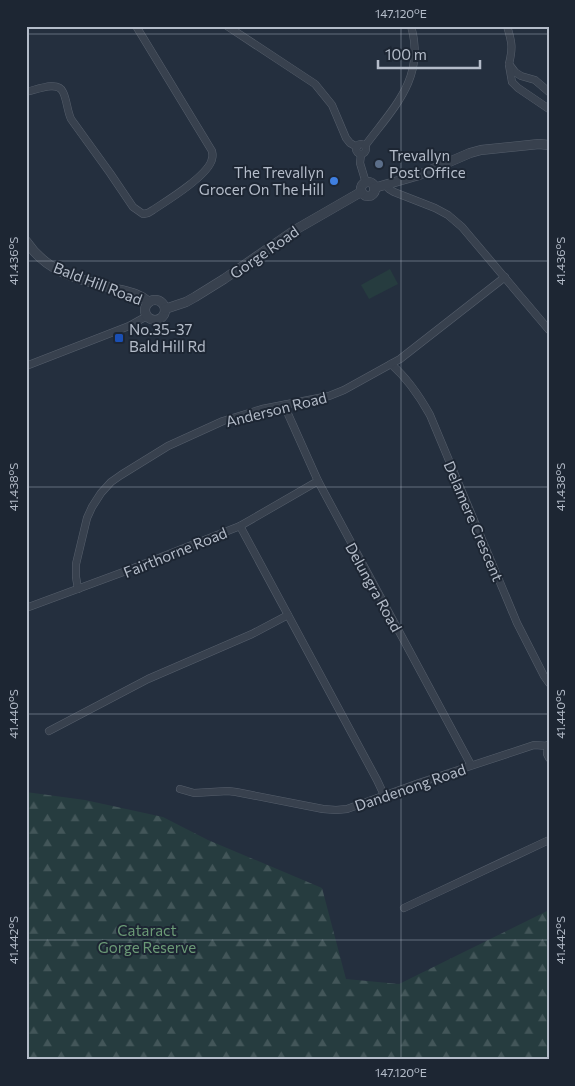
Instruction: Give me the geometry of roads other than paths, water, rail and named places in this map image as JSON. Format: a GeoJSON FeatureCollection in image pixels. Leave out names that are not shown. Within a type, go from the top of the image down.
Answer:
{"type":"FeatureCollection","features":[{"type":"Feature","properties":{"kind":"street"},"geometry":{"type":"LineString","coordinates":[[26,92],[55,86],[60,87],[63,90],[71,119],[133,207],[143,214],[148,213],[200,177],[207,170],[213,156],[212,151],[136,26]]}},
{"type":"Feature","properties":{"kind":"street"},"geometry":{"type":"LineString","coordinates":[[227,26],[315,84],[332,105],[346,138],[359,151],[365,152],[365,146],[399,102],[409,83],[415,48],[411,26]]}},
{"type":"Feature","properties":{"kind":"street"},"geometry":{"type":"LineString","coordinates":[[507,26],[512,39],[509,64],[512,82],[549,109]]}},
{"type":"Feature","properties":{"kind":"street"},"geometry":{"type":"LineString","coordinates":[[509,64],[515,72],[535,80],[549,92]]}},
{"type":"Feature","properties":{"kind":"street"},"geometry":{"type":"LineString","coordinates":[[374,188],[419,175],[481,150],[549,145]]}},
{"type":"Feature","properties":{"kind":"street"},"geometry":{"type":"LineString","coordinates":[[359,151],[360,163],[366,183]]}},
{"type":"Feature","properties":{"kind":"street"},"geometry":{"type":"LineString","coordinates":[[366,183],[371,184],[374,188]]}},
{"type":"Feature","properties":{"kind":"street"},"geometry":{"type":"LineString","coordinates":[[366,183],[362,185],[361,192],[364,195],[370,196],[374,192],[374,188]]}},
{"type":"Feature","properties":{"kind":"street"},"geometry":{"type":"LineString","coordinates":[[385,185],[388,190],[423,202],[448,215],[462,227],[549,330]]}},
{"type":"Feature","properties":{"kind":"street","name":"Gorge Road"},"geometry":{"type":"LineString","coordinates":[[165,309],[195,297],[295,230],[361,192]]}},
{"type":"Feature","properties":{"kind":"street","name":"Bald Hill Road"},"geometry":{"type":"LineString","coordinates":[[26,241],[40,258],[60,272],[140,295],[149,302]]}},
{"type":"Feature","properties":{"kind":"street","name":"Anderson Road"},"geometry":{"type":"LineString","coordinates":[[78,588],[75,570],[87,518],[101,493],[120,475],[153,454],[208,427],[262,409],[329,396],[371,376],[400,359],[505,277]]}},
{"type":"Feature","properties":{"kind":"street"},"geometry":{"type":"LineString","coordinates":[[157,300],[162,303],[165,309],[164,315],[159,320],[152,320],[147,316],[145,310],[149,302],[157,300]]}},
{"type":"Feature","properties":{"kind":"street"},"geometry":{"type":"LineString","coordinates":[[26,366],[129,326],[147,316]]}},
{"type":"Feature","properties":{"kind":"street","name":"Delamere Crescent"},"geometry":{"type":"LineString","coordinates":[[391,364],[398,369],[430,415],[517,623],[549,683]]}},
{"type":"Feature","properties":{"kind":"street","name":"Delungra Road"},"geometry":{"type":"LineString","coordinates":[[284,405],[318,481],[471,766]]}},
{"type":"Feature","properties":{"kind":"street","name":"Fairthorne Road"},"geometry":{"type":"LineString","coordinates":[[26,608],[240,526],[318,481]]}},
{"type":"Feature","properties":{"kind":"street"},"geometry":{"type":"LineString","coordinates":[[240,526],[384,796]]}},
{"type":"Feature","properties":{"kind":"street"},"geometry":{"type":"LineString","coordinates":[[49,731],[148,679],[252,634],[288,615]]}},
{"type":"Feature","properties":{"kind":"street","name":"Dandenong Road"},"geometry":{"type":"LineString","coordinates":[[180,789],[194,793],[228,791],[336,810],[347,809],[534,745],[548,746]]}},
{"type":"Feature","properties":{"kind":"street"},"geometry":{"type":"LineString","coordinates":[[548,746],[547,754],[549,758]]}},
{"type":"Feature","properties":{"kind":"street"},"geometry":{"type":"LineString","coordinates":[[404,908],[549,840]]}},
{"type":"Feature","properties":{"kind":"place","name":"Trevallyn Post Office"},"geometry":{"type":"Point","coordinates":[379,164]}},
{"type":"Feature","properties":{"kind":"place","name":"The Trevallyn Grocer On The Hill"},"geometry":{"type":"Point","coordinates":[334,181]}},
{"type":"Feature","properties":{"kind":"place","name":"No.35-37 Bald Hill Rd"},"geometry":{"type":"Point","coordinates":[119,338]}},
{"type":"Feature","properties":{"kind":"park label","name":"Cataract Gorge Reserve"},"geometry":{"type":"Point","coordinates":[147,938]}}]}
